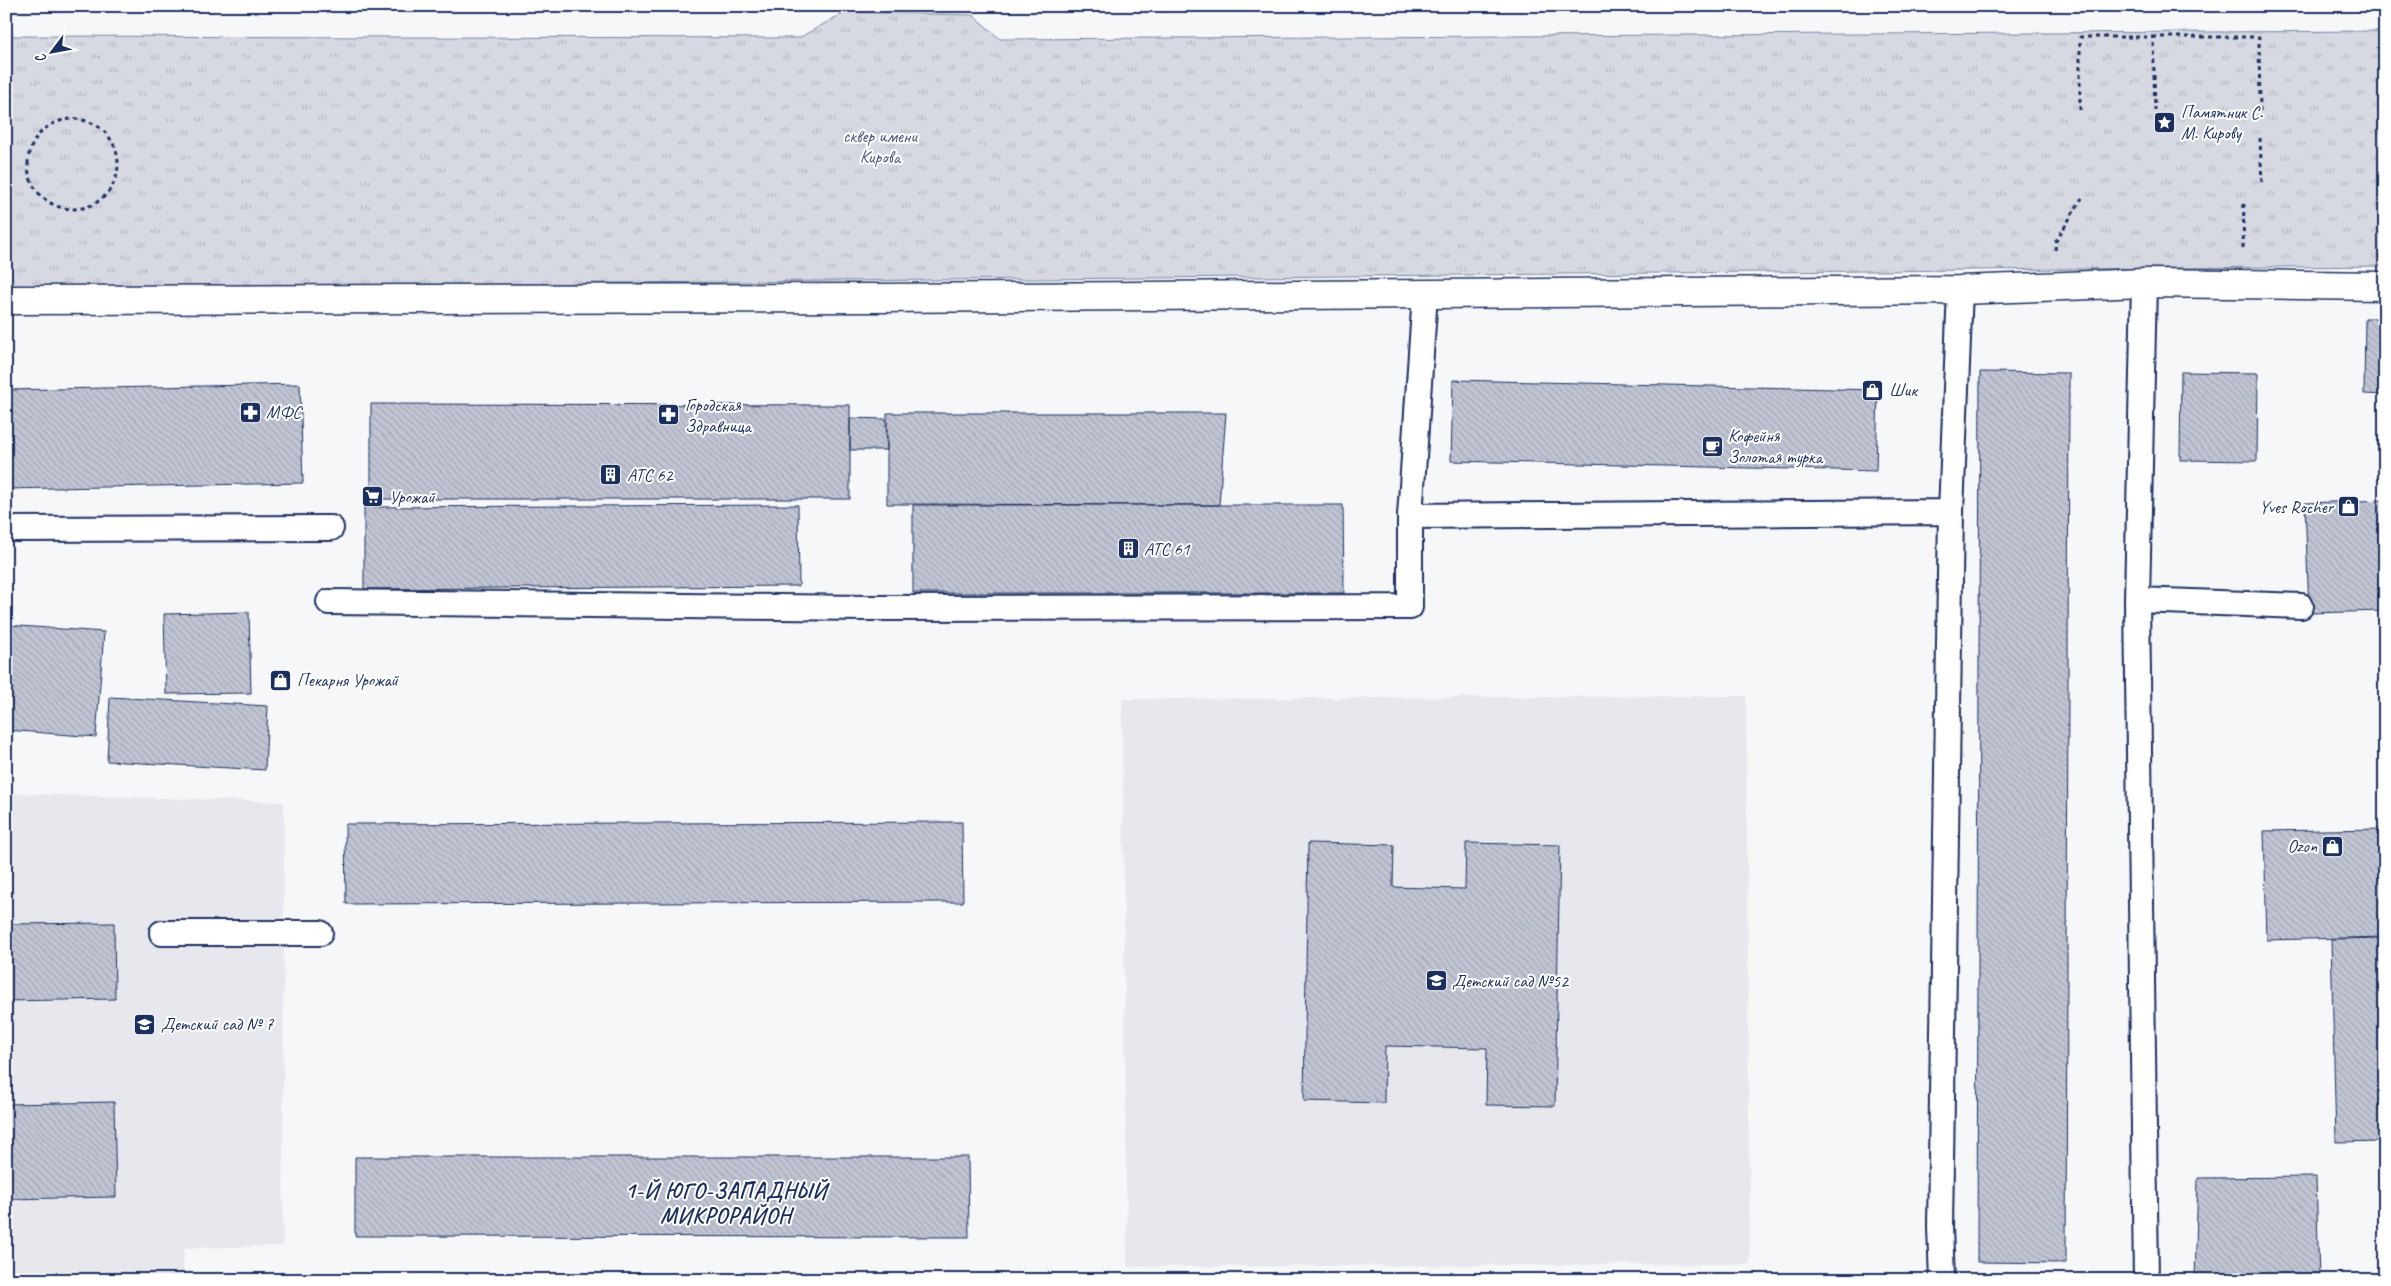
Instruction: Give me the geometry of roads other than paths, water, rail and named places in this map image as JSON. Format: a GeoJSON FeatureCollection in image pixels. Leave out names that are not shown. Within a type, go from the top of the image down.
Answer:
{"type":"FeatureCollection","features":[{"type":"Feature","properties":{"kind":"street"},"geometry":{"type":"LineString","coordinates":[[6,300],[1960,290],[2144,283],[2385,286]]}},
{"type":"Feature","properties":{"kind":"lane"},"geometry":{"type":"LineString","coordinates":[[2144,283],[2137,600],[2146,1280]]}},
{"type":"Feature","properties":{"kind":"lane"},"geometry":{"type":"LineString","coordinates":[[1942,1280],[1940,1227],[1951,512],[1960,290]]}},
{"type":"Feature","properties":{"kind":"lane"},"geometry":{"type":"LineString","coordinates":[[329,602],[867,608],[1410,607],[1410,516],[1425,294]]}},
{"type":"Feature","properties":{"kind":"lane"},"geometry":{"type":"LineString","coordinates":[[1410,516],[1951,512]]}},
{"type":"Feature","properties":{"kind":"lane"},"geometry":{"type":"LineString","coordinates":[[6,529],[331,528]]}},
{"type":"Feature","properties":{"kind":"lane"},"geometry":{"type":"LineString","coordinates":[[2137,600],[2301,606]]}},
{"type":"Feature","properties":{"kind":"lane"},"geometry":{"type":"LineString","coordinates":[[162,933],[320,933]]}},
{"type":"Feature","properties":{"kind":"place","name":"Памятник С. М. Кирову"},"geometry":{"type":"Point","coordinates":[2165,122]}},
{"type":"Feature","properties":{"kind":"place","name":"Шик"},"geometry":{"type":"Point","coordinates":[1873,390]}},
{"type":"Feature","properties":{"kind":"place","name":"МФС"},"geometry":{"type":"Point","coordinates":[250,412]}},
{"type":"Feature","properties":{"kind":"place","name":"Городская Здравница"},"geometry":{"type":"Point","coordinates":[669,415]}},
{"type":"Feature","properties":{"kind":"place","name":"Кофейня Золотая турка"},"geometry":{"type":"Point","coordinates":[1712,446]}},
{"type":"Feature","properties":{"kind":"place","name":"АТС 62"},"geometry":{"type":"Point","coordinates":[611,475]}},
{"type":"Feature","properties":{"kind":"place","name":"Урожай"},"geometry":{"type":"Point","coordinates":[373,497]}},
{"type":"Feature","properties":{"kind":"place","name":"Yves Rocher"},"geometry":{"type":"Point","coordinates":[2349,507]}},
{"type":"Feature","properties":{"kind":"place","name":"АТС 61"},"geometry":{"type":"Point","coordinates":[1128,549]}},
{"type":"Feature","properties":{"kind":"place","name":"Пекарня Урожай"},"geometry":{"type":"Point","coordinates":[281,680]}},
{"type":"Feature","properties":{"kind":"place","name":"Ozon"},"geometry":{"type":"Point","coordinates":[2333,846]}},
{"type":"Feature","properties":{"kind":"place","name":"Детский сад №52"},"geometry":{"type":"Point","coordinates":[1436,981]}},
{"type":"Feature","properties":{"kind":"place","name":"Детский сад № 7"},"geometry":{"type":"Point","coordinates":[145,1024]}},
{"type":"Feature","properties":{"kind":"district","name":"1-Й ЮГО-ЗАПАДНЫЙ МИКРОРАЙОН"},"geometry":{"type":"Point","coordinates":[726,1204]}},
{"type":"Feature","properties":{"kind":"park label","name":"сквер имени Кирова"},"geometry":{"type":"Point","coordinates":[880,146]}}]}
